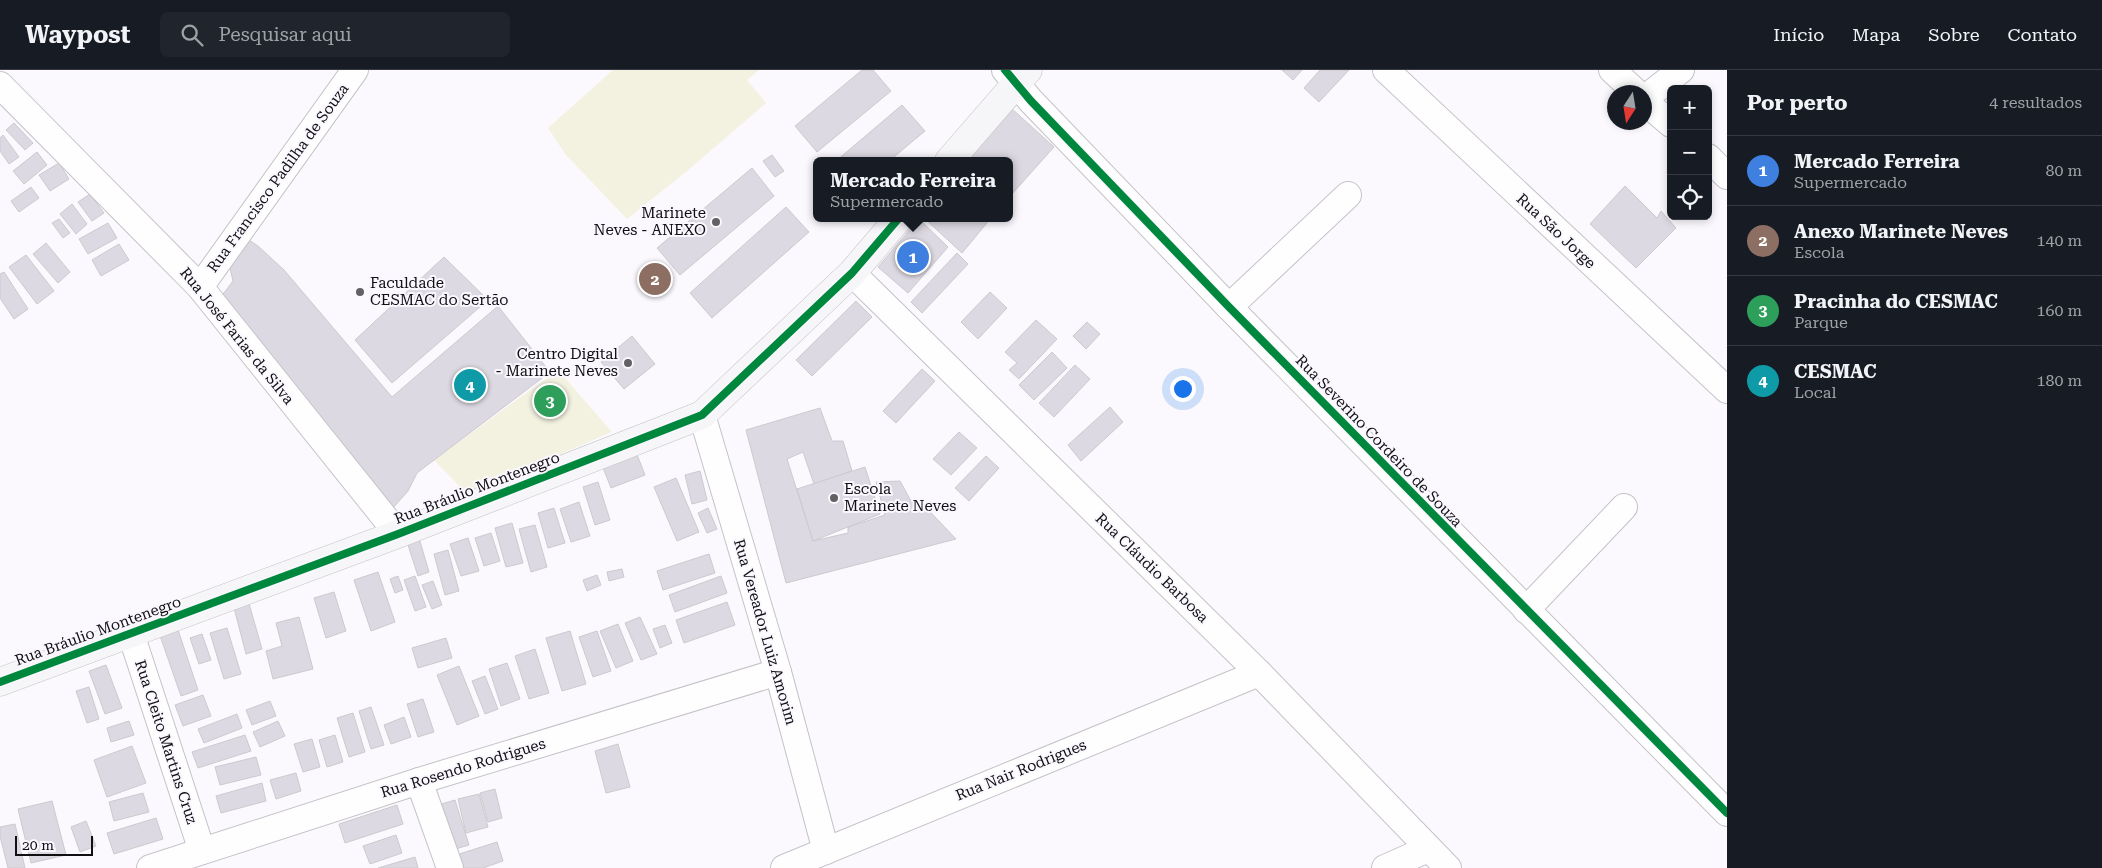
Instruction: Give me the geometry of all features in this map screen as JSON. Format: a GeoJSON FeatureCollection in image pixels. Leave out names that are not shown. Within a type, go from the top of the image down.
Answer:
{"type":"FeatureCollection","features":[{"type":"Feature","properties":{"kind":"street","name":"Rua Francisco Padilha de Souza"},"geometry":{"type":"LineString","coordinates":[[200,287],[355,70]]}},
{"type":"Feature","properties":{"kind":"street","name":"Rua São Jorge"},"geometry":{"type":"LineString","coordinates":[[1386,70],[1727,390]]}},
{"type":"Feature","properties":{"kind":"street"},"geometry":{"type":"LineString","coordinates":[[1612,70],[1628,85]]}},
{"type":"Feature","properties":{"kind":"street"},"geometry":{"type":"LineString","coordinates":[[1652,94],[1681,70]]}},
{"type":"Feature","properties":{"kind":"street"},"geometry":{"type":"LineString","coordinates":[[952,157],[1016,74]]}},
{"type":"Feature","properties":{"kind":"street","name":"Rua Severino Cordeiro de Souza"},"geometry":{"type":"LineString","coordinates":[[1016,74],[1229,307],[1727,813]]}},
{"type":"Feature","properties":{"kind":"street","name":"Rua José Farias da Silva"},"geometry":{"type":"LineString","coordinates":[[0,85],[200,287],[398,534]]}},
{"type":"Feature","properties":{"kind":"street"},"geometry":{"type":"LineString","coordinates":[[1652,107],[1667,120]]}},
{"type":"Feature","properties":{"kind":"street"},"geometry":{"type":"LineString","coordinates":[[1712,161],[1727,176]]}},
{"type":"Feature","properties":{"kind":"street"},"geometry":{"type":"LineString","coordinates":[[1229,307],[1348,196]]}},
{"type":"Feature","properties":{"kind":"street","name":"Rua Bráulio Montenegro"},"geometry":{"type":"LineString","coordinates":[[0,682],[398,534],[702,415],[852,273],[896,222]]}},
{"type":"Feature","properties":{"kind":"street","name":"Rua Cláudio Barbosa"},"geometry":{"type":"LineString","coordinates":[[852,273],[1259,673],[1448,868]]}},
{"type":"Feature","properties":{"kind":"street","name":"Rua Vereador Luiz Amorim"},"geometry":{"type":"LineString","coordinates":[[702,415],[778,672],[826,851]]}},
{"type":"Feature","properties":{"kind":"street"},"geometry":{"type":"LineString","coordinates":[[1526,610],[1624,507]]}},
{"type":"Feature","properties":{"kind":"street","name":"Rua Cleito Martins Cruz"},"geometry":{"type":"LineString","coordinates":[[131,634],[202,851]]}},
{"type":"Feature","properties":{"kind":"street","name":"Rua Rosendo Rodrigues"},"geometry":{"type":"LineString","coordinates":[[150,868],[419,781],[778,672]]}},
{"type":"Feature","properties":{"kind":"street","name":"Rua Nair Rodrigues"},"geometry":{"type":"LineString","coordinates":[[784,868],[1259,673]]}},
{"type":"Feature","properties":{"kind":"street"},"geometry":{"type":"LineString","coordinates":[[419,781],[450,868]]}},
{"type":"Feature","properties":{"kind":"street"},"geometry":{"type":"LineString","coordinates":[[1385,868],[1428,849]]}},
{"type":"Feature","properties":{"kind":"green space"},"geometry":{"type":"Polygon","coordinates":[[[613,70],[759,70],[747,80],[766,103],[687,171],[627,219],[566,155],[548,128],[613,70]]]}},
{"type":"Feature","properties":{"kind":"green space"},"geometry":{"type":"Polygon","coordinates":[[[558,370],[612,432],[467,494],[434,460],[558,370]]]}},
{"type":"Feature","properties":{"kind":"building"},"geometry":{"type":"Polygon","coordinates":[[[862,70],[873,70],[891,91],[817,152],[795,126],[862,70]]]}},
{"type":"Feature","properties":{"kind":"building"},"geometry":{"type":"Polygon","coordinates":[[[1282,70],[1302,70],[1293,80],[1282,70]]]}},
{"type":"Feature","properties":{"kind":"building"},"geometry":{"type":"Polygon","coordinates":[[[1320,70],[1349,70],[1319,102],[1304,88],[1320,70]]]}},
{"type":"Feature","properties":{"kind":"building"},"geometry":{"type":"Polygon","coordinates":[[[902,105],[925,131],[894,157],[841,157],[902,105]]]}},
{"type":"Feature","properties":{"kind":"building"},"geometry":{"type":"Polygon","coordinates":[[[1011,108],[1054,147],[1013,193],[1013,157],[974,157],[971,154],[1011,108]]]}},
{"type":"Feature","properties":{"kind":"building"},"geometry":{"type":"Polygon","coordinates":[[[14,123],[33,143],[25,150],[6,130],[14,123]]]}},
{"type":"Feature","properties":{"kind":"building"},"geometry":{"type":"Polygon","coordinates":[[[3,135],[19,157],[9,164],[0,151],[0,138],[3,135]]]}},
{"type":"Feature","properties":{"kind":"building"},"geometry":{"type":"Polygon","coordinates":[[[37,152],[47,165],[24,184],[13,171],[37,152]]]}},
{"type":"Feature","properties":{"kind":"building"},"geometry":{"type":"Polygon","coordinates":[[[772,155],[784,171],[775,177],[763,161],[772,155]]]}},
{"type":"Feature","properties":{"kind":"building"},"geometry":{"type":"Polygon","coordinates":[[[59,163],[69,179],[50,191],[39,175],[59,163]]]}},
{"type":"Feature","properties":{"kind":"building","name":"Marinete Neves - ANEXO"},"geometry":{"type":"Polygon","coordinates":[[[752,168],[774,196],[680,275],[657,248],[752,168]]]}},
{"type":"Feature","properties":{"kind":"building"},"geometry":{"type":"Polygon","coordinates":[[[1625,186],[1657,218],[1661,211],[1676,228],[1636,268],[1590,224],[1625,186]]]}},
{"type":"Feature","properties":{"kind":"building"},"geometry":{"type":"Polygon","coordinates":[[[31,187],[39,198],[19,212],[11,201],[31,187]]]}},
{"type":"Feature","properties":{"kind":"building"},"geometry":{"type":"Polygon","coordinates":[[[90,194],[104,213],[92,221],[78,202],[90,194]]]}},
{"type":"Feature","properties":{"kind":"building"},"geometry":{"type":"Polygon","coordinates":[[[72,204],[87,224],[76,234],[60,214],[72,204]]]}},
{"type":"Feature","properties":{"kind":"building","name":"Marinete Neves - ANEXO"},"geometry":{"type":"Polygon","coordinates":[[[786,207],[809,232],[712,318],[690,293],[786,207]]]}},
{"type":"Feature","properties":{"kind":"building"},"geometry":{"type":"Polygon","coordinates":[[[59,219],[70,233],[63,238],[52,223],[59,219]]]}},
{"type":"Feature","properties":{"kind":"building"},"geometry":{"type":"Polygon","coordinates":[[[916,222],[922,222],[948,247],[908,293],[878,267],[916,222]]]}},
{"type":"Feature","properties":{"kind":"building"},"geometry":{"type":"Polygon","coordinates":[[[928,222],[988,222],[962,253],[928,222]]]}},
{"type":"Feature","properties":{"kind":"building"},"geometry":{"type":"Polygon","coordinates":[[[108,223],[117,238],[88,254],[79,239],[108,223]]]}},
{"type":"Feature","properties":{"kind":"building"},"geometry":{"type":"Polygon","coordinates":[[[249,240],[284,270],[392,397],[498,306],[550,372],[417,473],[408,491],[392,509],[217,302],[233,281],[228,259],[249,240]]]}},
{"type":"Feature","properties":{"kind":"building"},"geometry":{"type":"Polygon","coordinates":[[[46,243],[70,272],[58,283],[33,254],[46,243]]]}},
{"type":"Feature","properties":{"kind":"building"},"geometry":{"type":"Polygon","coordinates":[[[119,244],[129,260],[101,276],[92,260],[119,244]]]}},
{"type":"Feature","properties":{"kind":"building"},"geometry":{"type":"Polygon","coordinates":[[[957,253],[968,264],[922,313],[911,302],[957,253]]]}},
{"type":"Feature","properties":{"kind":"building"},"geometry":{"type":"Polygon","coordinates":[[[26,255],[54,291],[37,304],[9,267],[26,255]]]}},
{"type":"Feature","properties":{"kind":"building"},"geometry":{"type":"Polygon","coordinates":[[[444,257],[488,300],[392,383],[355,340],[444,257]]]}},
{"type":"Feature","properties":{"kind":"building"},"geometry":{"type":"Polygon","coordinates":[[[4,272],[28,309],[14,319],[0,298],[0,274],[4,272]]]}},
{"type":"Feature","properties":{"kind":"building"},"geometry":{"type":"Polygon","coordinates":[[[990,292],[1007,308],[978,339],[961,322],[990,292]]]}},
{"type":"Feature","properties":{"kind":"building"},"geometry":{"type":"Polygon","coordinates":[[[856,301],[872,317],[812,376],[796,360],[856,301]]]}},
{"type":"Feature","properties":{"kind":"building"},"geometry":{"type":"Polygon","coordinates":[[[1036,320],[1057,339],[1019,379],[1009,370],[1017,363],[1005,352],[1036,320]]]}},
{"type":"Feature","properties":{"kind":"building"},"geometry":{"type":"Polygon","coordinates":[[[1087,322],[1100,334],[1086,349],[1073,336],[1087,322]]]}},
{"type":"Feature","properties":{"kind":"building","name":"Centro Digital - Marinete Neves"},"geometry":{"type":"Polygon","coordinates":[[[632,336],[655,364],[624,389],[601,362],[632,336]]]}},
{"type":"Feature","properties":{"kind":"building"},"geometry":{"type":"Polygon","coordinates":[[[1052,352],[1067,368],[1034,400],[1019,385],[1052,352]]]}},
{"type":"Feature","properties":{"kind":"building"},"geometry":{"type":"Polygon","coordinates":[[[1075,365],[1090,379],[1054,417],[1039,403],[1075,365]]]}},
{"type":"Feature","properties":{"kind":"building"},"geometry":{"type":"Polygon","coordinates":[[[922,369],[935,381],[896,423],[883,411],[922,369]]]}},
{"type":"Feature","properties":{"kind":"building"},"geometry":{"type":"Polygon","coordinates":[[[1110,407],[1123,422],[1081,461],[1068,445],[1110,407]]]}},
{"type":"Feature","properties":{"kind":"building","name":"Escola Marinete Neves"},"geometry":{"type":"Polygon","coordinates":[[[820,408],[832,441],[843,441],[852,471],[814,484],[803,452],[787,459],[813,541],[848,533],[848,527],[885,515],[876,482],[900,481],[911,501],[918,499],[956,539],[786,583],[746,430],[820,408]]]}},
{"type":"Feature","properties":{"kind":"building"},"geometry":{"type":"Polygon","coordinates":[[[959,432],[977,448],[951,475],[933,459],[959,432]]]}},
{"type":"Feature","properties":{"kind":"building"},"geometry":{"type":"Polygon","coordinates":[[[636,452],[645,475],[611,488],[602,465],[636,452]]]}},
{"type":"Feature","properties":{"kind":"building"},"geometry":{"type":"Polygon","coordinates":[[[986,456],[999,468],[969,501],[955,488],[986,456]]]}},
{"type":"Feature","properties":{"kind":"building"},"geometry":{"type":"Polygon","coordinates":[[[865,467],[880,514],[813,541],[797,489],[865,467]]]}},
{"type":"Feature","properties":{"kind":"building"},"geometry":{"type":"Polygon","coordinates":[[[700,471],[707,500],[692,504],[685,475],[700,471]]]}},
{"type":"Feature","properties":{"kind":"building"},"geometry":{"type":"Polygon","coordinates":[[[676,478],[699,532],[677,541],[654,487],[676,478]]]}},
{"type":"Feature","properties":{"kind":"building"},"geometry":{"type":"Polygon","coordinates":[[[598,482],[610,520],[595,525],[583,487],[598,482]]]}},
{"type":"Feature","properties":{"kind":"building"},"geometry":{"type":"Polygon","coordinates":[[[579,502],[590,536],[571,542],[560,509],[579,502]]]}},
{"type":"Feature","properties":{"kind":"building"},"geometry":{"type":"Polygon","coordinates":[[[554,508],[565,543],[548,548],[538,513],[554,508]]]}},
{"type":"Feature","properties":{"kind":"building"},"geometry":{"type":"Polygon","coordinates":[[[708,508],[717,529],[707,533],[698,513],[708,508]]]}},
{"type":"Feature","properties":{"kind":"building"},"geometry":{"type":"Polygon","coordinates":[[[512,523],[523,563],[506,567],[495,528],[512,523]]]}},
{"type":"Feature","properties":{"kind":"building"},"geometry":{"type":"Polygon","coordinates":[[[535,525],[547,567],[531,572],[519,529],[535,525]]]}},
{"type":"Feature","properties":{"kind":"building"},"geometry":{"type":"Polygon","coordinates":[[[491,533],[500,561],[484,566],[475,538],[491,533]]]}},
{"type":"Feature","properties":{"kind":"building"},"geometry":{"type":"Polygon","coordinates":[[[419,538],[429,572],[418,576],[407,542],[419,538]]]}},
{"type":"Feature","properties":{"kind":"building"},"geometry":{"type":"Polygon","coordinates":[[[468,538],[479,571],[461,576],[450,544],[468,538]]]}},
{"type":"Feature","properties":{"kind":"building"},"geometry":{"type":"Polygon","coordinates":[[[448,550],[459,591],[445,595],[434,554],[448,550]]]}},
{"type":"Feature","properties":{"kind":"building"},"geometry":{"type":"Polygon","coordinates":[[[709,554],[715,573],[663,590],[657,571],[709,554]]]}},
{"type":"Feature","properties":{"kind":"building"},"geometry":{"type":"Polygon","coordinates":[[[622,569],[624,577],[609,581],[607,572],[622,569]]]}},
{"type":"Feature","properties":{"kind":"building"},"geometry":{"type":"Polygon","coordinates":[[[378,572],[395,622],[371,631],[354,580],[378,572]]]}},
{"type":"Feature","properties":{"kind":"building"},"geometry":{"type":"Polygon","coordinates":[[[597,575],[601,585],[587,591],[583,580],[597,575]]]}},
{"type":"Feature","properties":{"kind":"building"},"geometry":{"type":"Polygon","coordinates":[[[398,576],[403,590],[395,593],[390,579],[398,576]]]}},
{"type":"Feature","properties":{"kind":"building"},"geometry":{"type":"Polygon","coordinates":[[[415,576],[426,607],[415,611],[404,580],[415,576]]]}},
{"type":"Feature","properties":{"kind":"building"},"geometry":{"type":"Polygon","coordinates":[[[721,576],[727,593],[675,612],[669,595],[721,576]]]}},
{"type":"Feature","properties":{"kind":"building"},"geometry":{"type":"Polygon","coordinates":[[[433,581],[442,605],[432,609],[422,585],[433,581]]]}},
{"type":"Feature","properties":{"kind":"building"},"geometry":{"type":"Polygon","coordinates":[[[334,592],[346,631],[326,638],[314,598],[334,592]]]}},
{"type":"Feature","properties":{"kind":"building"},"geometry":{"type":"Polygon","coordinates":[[[248,600],[262,649],[246,654],[233,604],[248,600]]]}},
{"type":"Feature","properties":{"kind":"building"},"geometry":{"type":"Polygon","coordinates":[[[727,602],[735,625],[684,643],[676,620],[727,602]]]}},
{"type":"Feature","properties":{"kind":"building"},"geometry":{"type":"Polygon","coordinates":[[[299,617],[313,669],[273,679],[266,651],[282,646],[276,623],[299,617]]]}},
{"type":"Feature","properties":{"kind":"building"},"geometry":{"type":"Polygon","coordinates":[[[640,617],[657,654],[641,660],[625,623],[640,617]]]}},
{"type":"Feature","properties":{"kind":"building"},"geometry":{"type":"Polygon","coordinates":[[[176,624],[198,690],[181,696],[158,630],[176,624]]]}},
{"type":"Feature","properties":{"kind":"building"},"geometry":{"type":"Polygon","coordinates":[[[618,624],[633,661],[616,668],[600,631],[618,624]]]}},
{"type":"Feature","properties":{"kind":"building"},"geometry":{"type":"Polygon","coordinates":[[[665,625],[672,643],[660,648],[653,629],[665,625]]]}},
{"type":"Feature","properties":{"kind":"building"},"geometry":{"type":"Polygon","coordinates":[[[227,628],[241,674],[224,679],[210,633],[227,628]]]}},
{"type":"Feature","properties":{"kind":"building"},"geometry":{"type":"Polygon","coordinates":[[[570,631],[586,684],[562,691],[546,638],[570,631]]]}},
{"type":"Feature","properties":{"kind":"building"},"geometry":{"type":"Polygon","coordinates":[[[597,631],[611,671],[593,677],[579,637],[597,631]]]}},
{"type":"Feature","properties":{"kind":"building"},"geometry":{"type":"Polygon","coordinates":[[[202,634],[211,660],[199,664],[190,638],[202,634]]]}},
{"type":"Feature","properties":{"kind":"building"},"geometry":{"type":"Polygon","coordinates":[[[446,638],[452,658],[418,668],[412,648],[446,638]]]}},
{"type":"Feature","properties":{"kind":"building"},"geometry":{"type":"Polygon","coordinates":[[[535,649],[549,693],[529,699],[515,656],[535,649]]]}},
{"type":"Feature","properties":{"kind":"building"},"geometry":{"type":"Polygon","coordinates":[[[507,663],[520,699],[501,706],[489,669],[507,663]]]}},
{"type":"Feature","properties":{"kind":"building"},"geometry":{"type":"Polygon","coordinates":[[[106,665],[122,708],[105,714],[89,671],[106,665]]]}},
{"type":"Feature","properties":{"kind":"building"},"geometry":{"type":"Polygon","coordinates":[[[459,666],[479,716],[457,725],[437,675],[459,666]]]}},
{"type":"Feature","properties":{"kind":"building"},"geometry":{"type":"Polygon","coordinates":[[[485,676],[498,709],[485,714],[472,681],[485,676]]]}},
{"type":"Feature","properties":{"kind":"building"},"geometry":{"type":"Polygon","coordinates":[[[89,687],[99,719],[87,723],[76,691],[89,687]]]}},
{"type":"Feature","properties":{"kind":"building"},"geometry":{"type":"Polygon","coordinates":[[[203,695],[211,716],[183,726],[175,705],[203,695]]]}},
{"type":"Feature","properties":{"kind":"building"},"geometry":{"type":"Polygon","coordinates":[[[423,699],[434,732],[418,737],[407,704],[423,699]]]}},
{"type":"Feature","properties":{"kind":"building"},"geometry":{"type":"Polygon","coordinates":[[[270,701],[276,716],[252,725],[246,710],[270,701]]]}},
{"type":"Feature","properties":{"kind":"building"},"geometry":{"type":"Polygon","coordinates":[[[371,707],[384,745],[371,749],[359,711],[371,707]]]}},
{"type":"Feature","properties":{"kind":"building"},"geometry":{"type":"Polygon","coordinates":[[[353,713],[365,752],[349,757],[337,718],[353,713]]]}},
{"type":"Feature","properties":{"kind":"building"},"geometry":{"type":"Polygon","coordinates":[[[237,714],[242,728],[204,743],[198,729],[237,714]]]}},
{"type":"Feature","properties":{"kind":"building"},"geometry":{"type":"Polygon","coordinates":[[[404,717],[411,737],[391,744],[384,725],[404,717]]]}},
{"type":"Feature","properties":{"kind":"building"},"geometry":{"type":"Polygon","coordinates":[[[129,721],[134,735],[111,742],[107,728],[129,721]]]}},
{"type":"Feature","properties":{"kind":"building"},"geometry":{"type":"Polygon","coordinates":[[[278,721],[285,736],[260,747],[253,732],[278,721]]]}},
{"type":"Feature","properties":{"kind":"building"},"geometry":{"type":"Polygon","coordinates":[[[245,735],[251,751],[198,768],[192,752],[245,735]]]}},
{"type":"Feature","properties":{"kind":"building"},"geometry":{"type":"Polygon","coordinates":[[[335,735],[343,762],[327,767],[319,740],[335,735]]]}},
{"type":"Feature","properties":{"kind":"building"},"geometry":{"type":"Polygon","coordinates":[[[312,739],[320,767],[303,772],[294,744],[312,739]]]}},
{"type":"Feature","properties":{"kind":"building"},"geometry":{"type":"Polygon","coordinates":[[[618,744],[630,787],[606,793],[595,751],[618,744]]]}},
{"type":"Feature","properties":{"kind":"building"},"geometry":{"type":"Polygon","coordinates":[[[132,746],[146,783],[107,797],[94,760],[132,746]]]}},
{"type":"Feature","properties":{"kind":"building"},"geometry":{"type":"Polygon","coordinates":[[[256,757],[261,775],[220,785],[215,767],[256,757]]]}},
{"type":"Feature","properties":{"kind":"building"},"geometry":{"type":"Polygon","coordinates":[[[296,773],[301,791],[276,799],[270,780],[296,773]]]}},
{"type":"Feature","properties":{"kind":"building"},"geometry":{"type":"Polygon","coordinates":[[[262,783],[266,801],[221,813],[216,796],[262,783]]]}},
{"type":"Feature","properties":{"kind":"building"},"geometry":{"type":"Polygon","coordinates":[[[495,789],[502,818],[488,822],[480,793],[495,789]]]}},
{"type":"Feature","properties":{"kind":"building"},"geometry":{"type":"Polygon","coordinates":[[[143,793],[149,812],[114,821],[109,802],[143,793]]]}},
{"type":"Feature","properties":{"kind":"building"},"geometry":{"type":"Polygon","coordinates":[[[479,794],[488,827],[466,833],[458,799],[479,794]]]}},
{"type":"Feature","properties":{"kind":"building"},"geometry":{"type":"Polygon","coordinates":[[[455,800],[469,845],[452,850],[438,805],[455,800]]]}},
{"type":"Feature","properties":{"kind":"building"},"geometry":{"type":"Polygon","coordinates":[[[52,801],[66,855],[31,863],[18,809],[52,801]]]}},
{"type":"Feature","properties":{"kind":"building"},"geometry":{"type":"Polygon","coordinates":[[[397,805],[403,824],[345,843],[339,824],[397,805]]]}},
{"type":"Feature","properties":{"kind":"building"},"geometry":{"type":"Polygon","coordinates":[[[156,818],[163,839],[114,854],[107,833],[156,818]]]}},
{"type":"Feature","properties":{"kind":"building"},"geometry":{"type":"Polygon","coordinates":[[[86,821],[96,846],[80,852],[71,827],[86,821]]]}},
{"type":"Feature","properties":{"kind":"building"},"geometry":{"type":"Polygon","coordinates":[[[15,824],[25,868],[8,868],[0,836],[0,827],[15,824]]]}},
{"type":"Feature","properties":{"kind":"building"},"geometry":{"type":"Polygon","coordinates":[[[396,835],[402,853],[370,864],[363,846],[396,835]]]}},
{"type":"Feature","properties":{"kind":"building"},"geometry":{"type":"Polygon","coordinates":[[[497,842],[503,861],[483,868],[460,868],[456,855],[497,842]]]}},
{"type":"Feature","properties":{"kind":"building"},"geometry":{"type":"Polygon","coordinates":[[[415,857],[418,868],[378,868],[415,857]]]}},
{"type":"Feature","properties":{"kind":"cycle path"},"geometry":{"type":"LineString","coordinates":[[1005,70],[1031,101],[1229,307],[1727,813]]}},
{"type":"Feature","properties":{"kind":"cycle path"},"geometry":{"type":"LineString","coordinates":[[0,682],[398,534],[702,415],[852,273],[896,222]]}},
{"type":"Feature","properties":{"kind":"place","name":"Marinete Neves - ANEXO"},"geometry":{"type":"Point","coordinates":[716,222]}},
{"type":"Feature","properties":{"kind":"place","name":"Mercado Ferreira"},"geometry":{"type":"Point","coordinates":[913,257]}},
{"type":"Feature","properties":{"kind":"place","name":"Anexo Marinete Neves"},"geometry":{"type":"Point","coordinates":[655,279]}},
{"type":"Feature","properties":{"kind":"place","name":"Faculdade CESMAC do Sertão"},"geometry":{"type":"Point","coordinates":[360,292]}},
{"type":"Feature","properties":{"kind":"place","name":"Centro Digital - Marinete Neves"},"geometry":{"type":"Point","coordinates":[628,363]}},
{"type":"Feature","properties":{"kind":"place","name":"CESMAC"},"geometry":{"type":"Point","coordinates":[470,385]}},
{"type":"Feature","properties":{"kind":"place","name":"Pracinha do CESMAC"},"geometry":{"type":"Point","coordinates":[550,401]}},
{"type":"Feature","properties":{"kind":"place","name":"Escola Marinete Neves"},"geometry":{"type":"Point","coordinates":[834,498]}}]}
